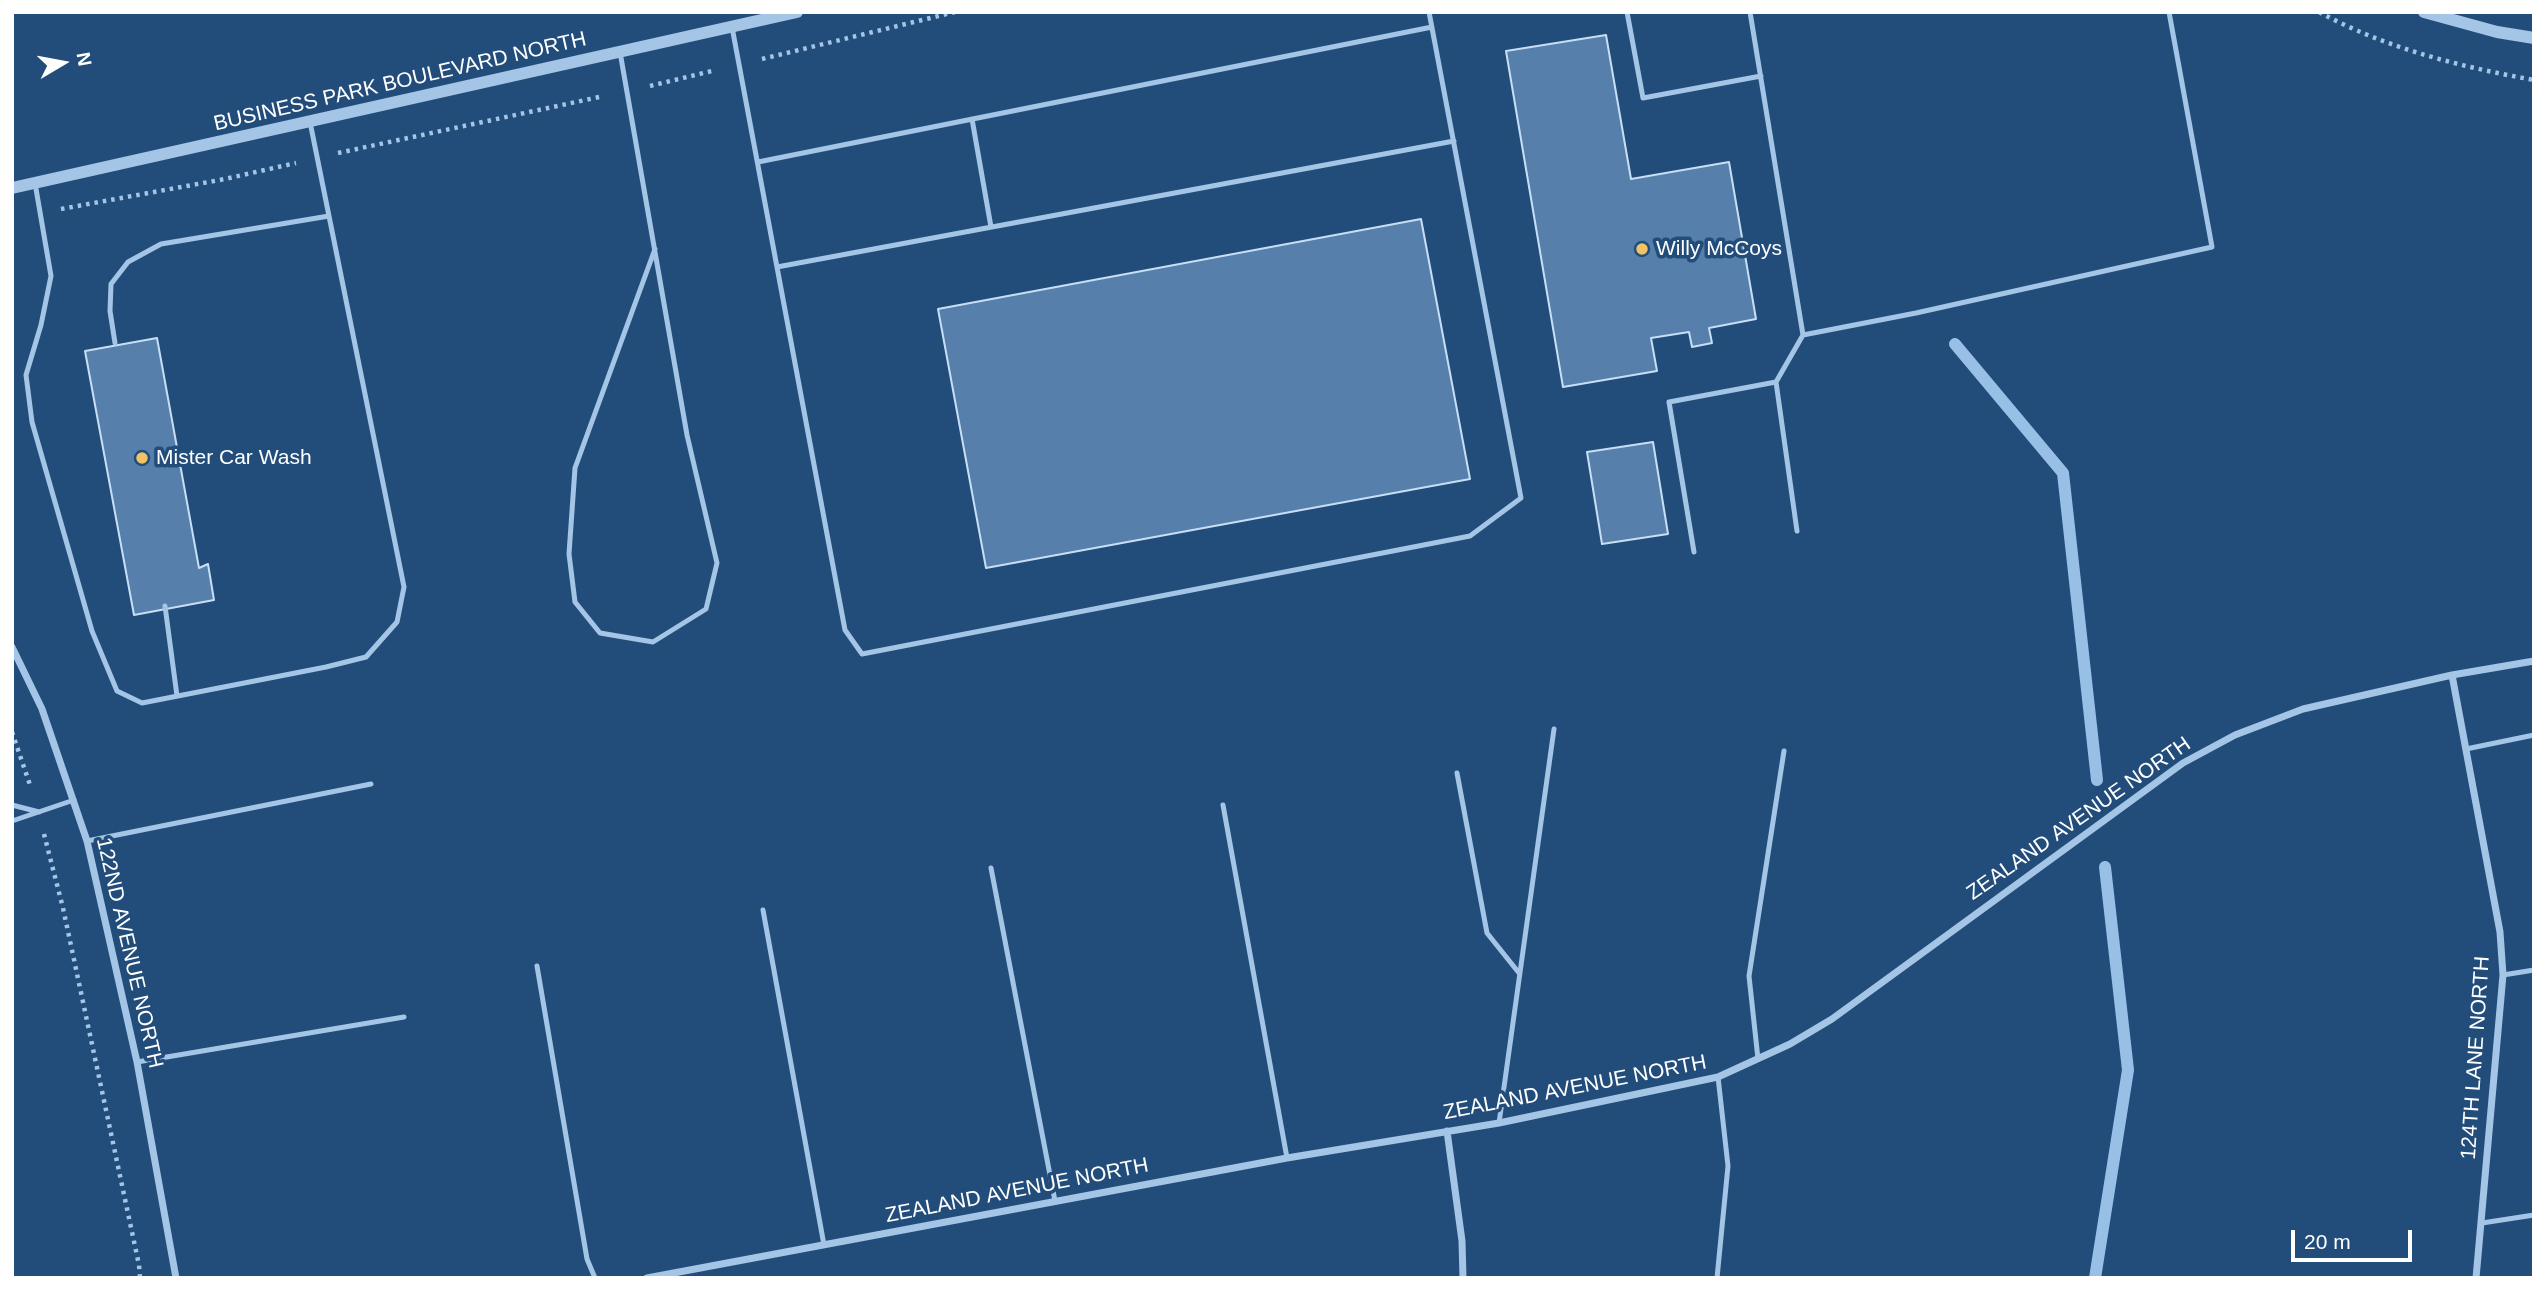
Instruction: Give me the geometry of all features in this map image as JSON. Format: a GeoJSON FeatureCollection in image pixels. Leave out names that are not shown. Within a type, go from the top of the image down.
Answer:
{"type":"FeatureCollection","features":[{"type":"Feature","properties":{"kind":"street","name":"BUSINESS PARK BOULEVARD NORTH"},"geometry":{"type":"LineString","coordinates":[[12,188],[797,12]]}},
{"type":"Feature","properties":{"kind":"street"},"geometry":{"type":"LineString","coordinates":[[2424,12],[2497,32],[2534,38]]}},
{"type":"Feature","properties":{"kind":"street","name":"122ND AVENUE NORTH"},"geometry":{"type":"LineString","coordinates":[[12,647],[43,709],[88,841],[136,1062],[176,1278]]}},
{"type":"Feature","properties":{"kind":"street","name":"ZEALAND AVENUE NORTH"},"geometry":{"type":"LineString","coordinates":[[647,1278],[1055,1200],[1499,1123],[1718,1077],[1790,1044],[1832,1018],[2183,763],[2235,735],[2303,709],[2534,661]]}},
{"type":"Feature","properties":{"kind":"street","name":"124TH LANE NORTH"},"geometry":{"type":"LineString","coordinates":[[2452,676],[2500,932],[2503,975],[2476,1278]]}},
{"type":"Feature","properties":{"kind":"street"},"geometry":{"type":"LineString","coordinates":[[1447,1131],[1462,1241],[1463,1278]]}},
{"type":"Feature","properties":{"kind":"lane"},"geometry":{"type":"LineString","coordinates":[[732,27],[845,630],[862,654],[1470,536],[1521,498],[1429,12]]}},
{"type":"Feature","properties":{"kind":"lane"},"geometry":{"type":"LineString","coordinates":[[1627,12],[1643,98],[1761,76]]}},
{"type":"Feature","properties":{"kind":"lane"},"geometry":{"type":"LineString","coordinates":[[1750,12],[1803,335],[1776,382],[1797,531]]}},
{"type":"Feature","properties":{"kind":"lane"},"geometry":{"type":"LineString","coordinates":[[1803,335],[1916,313],[2212,247],[2169,12]]}},
{"type":"Feature","properties":{"kind":"lane"},"geometry":{"type":"LineString","coordinates":[[758,162],[1432,27]]}},
{"type":"Feature","properties":{"kind":"lane"},"geometry":{"type":"LineString","coordinates":[[620,52],[655,249],[687,435],[717,563],[706,609],[653,642],[600,633],[575,603],[569,554],[575,468],[655,249]]}},
{"type":"Feature","properties":{"kind":"lane"},"geometry":{"type":"LineString","coordinates":[[972,120],[990,227]]}},
{"type":"Feature","properties":{"kind":"lane"},"geometry":{"type":"LineString","coordinates":[[35,183],[51,276],[41,325],[26,374],[36,435],[92,631],[117,691],[142,703],[326,667],[366,657],[397,622],[404,587],[310,122]]}},
{"type":"Feature","properties":{"kind":"lane"},"geometry":{"type":"LineString","coordinates":[[777,267],[1454,141]]}},
{"type":"Feature","properties":{"kind":"lane"},"geometry":{"type":"LineString","coordinates":[[115,343],[110,311],[111,284],[128,262],[161,244],[329,216]]}},
{"type":"Feature","properties":{"kind":"lane"},"geometry":{"type":"LineString","coordinates":[[1694,552],[1669,402],[1776,382]]}},
{"type":"Feature","properties":{"kind":"lane"},"geometry":{"type":"LineString","coordinates":[[165,606],[177,696]]}},
{"type":"Feature","properties":{"kind":"lane"},"geometry":{"type":"LineString","coordinates":[[1499,1123],[1554,729]]}},
{"type":"Feature","properties":{"kind":"lane"},"geometry":{"type":"LineString","coordinates":[[2466,749],[2534,735]]}},
{"type":"Feature","properties":{"kind":"lane"},"geometry":{"type":"LineString","coordinates":[[1758,1059],[1749,976],[1784,751]]}},
{"type":"Feature","properties":{"kind":"lane"},"geometry":{"type":"LineString","coordinates":[[1457,773],[1488,933],[1520,973]]}},
{"type":"Feature","properties":{"kind":"lane"},"geometry":{"type":"LineString","coordinates":[[88,841],[371,784]]}},
{"type":"Feature","properties":{"kind":"lane"},"geometry":{"type":"LineString","coordinates":[[12,821],[74,800]]}},
{"type":"Feature","properties":{"kind":"lane"},"geometry":{"type":"LineString","coordinates":[[1223,805],[1287,1158]]}},
{"type":"Feature","properties":{"kind":"lane"},"geometry":{"type":"LineString","coordinates":[[12,806],[39,812]]}},
{"type":"Feature","properties":{"kind":"lane"},"geometry":{"type":"LineString","coordinates":[[991,868],[1055,1200]]}},
{"type":"Feature","properties":{"kind":"lane"},"geometry":{"type":"LineString","coordinates":[[763,910],[824,1245]]}},
{"type":"Feature","properties":{"kind":"lane"},"geometry":{"type":"LineString","coordinates":[[537,966],[587,1259],[594,1278]]}},
{"type":"Feature","properties":{"kind":"lane"},"geometry":{"type":"LineString","coordinates":[[2503,975],[2534,970]]}},
{"type":"Feature","properties":{"kind":"lane"},"geometry":{"type":"LineString","coordinates":[[136,1062],[404,1017]]}},
{"type":"Feature","properties":{"kind":"lane"},"geometry":{"type":"LineString","coordinates":[[1717,1278],[1728,1166],[1718,1077]]}},
{"type":"Feature","properties":{"kind":"lane"},"geometry":{"type":"LineString","coordinates":[[2482,1223],[2534,1215]]}},
{"type":"Feature","properties":{"kind":"path"},"geometry":{"type":"LineString","coordinates":[[41,214],[225,179],[467,124],[627,92],[956,12]]}},
{"type":"Feature","properties":{"kind":"path"},"geometry":{"type":"LineString","coordinates":[[2319,12],[2429,57],[2534,80]]}},
{"type":"Feature","properties":{"kind":"path"},"geometry":{"type":"LineString","coordinates":[[12,732],[39,812],[63,908],[140,1278]]}},
{"type":"Feature","properties":{"kind":"building","name":"Willy McCoys"},"geometry":{"type":"Polygon","coordinates":[[[1606,35],[1631,179],[1729,162],[1756,319],[1709,328],[1712,343],[1692,347],[1689,332],[1651,338],[1657,371],[1563,387],[1506,51],[1606,35]]]}},
{"type":"Feature","properties":{"kind":"building"},"geometry":{"type":"Polygon","coordinates":[[[1421,219],[1470,479],[986,568],[938,309],[1421,219]]]}},
{"type":"Feature","properties":{"kind":"building","name":"Mister Car Wash"},"geometry":{"type":"Polygon","coordinates":[[[157,338],[199,568],[208,564],[214,600],[134,615],[85,351],[157,338]]]}},
{"type":"Feature","properties":{"kind":"building"},"geometry":{"type":"Polygon","coordinates":[[[1653,442],[1668,534],[1602,544],[1587,452],[1653,442]]]}},
{"type":"Feature","properties":{"kind":"waterway"},"geometry":{"type":"LineString","coordinates":[[1955,344],[2063,473],[2097,780]]}},
{"type":"Feature","properties":{"kind":"waterway"},"geometry":{"type":"LineString","coordinates":[[2095,1278],[2128,1070],[2105,867]]}},
{"type":"Feature","properties":{"kind":"place","name":"Willy McCoys"},"geometry":{"type":"Point","coordinates":[1642,249]}},
{"type":"Feature","properties":{"kind":"place","name":"Mister Car Wash"},"geometry":{"type":"Point","coordinates":[142,458]}}]}
